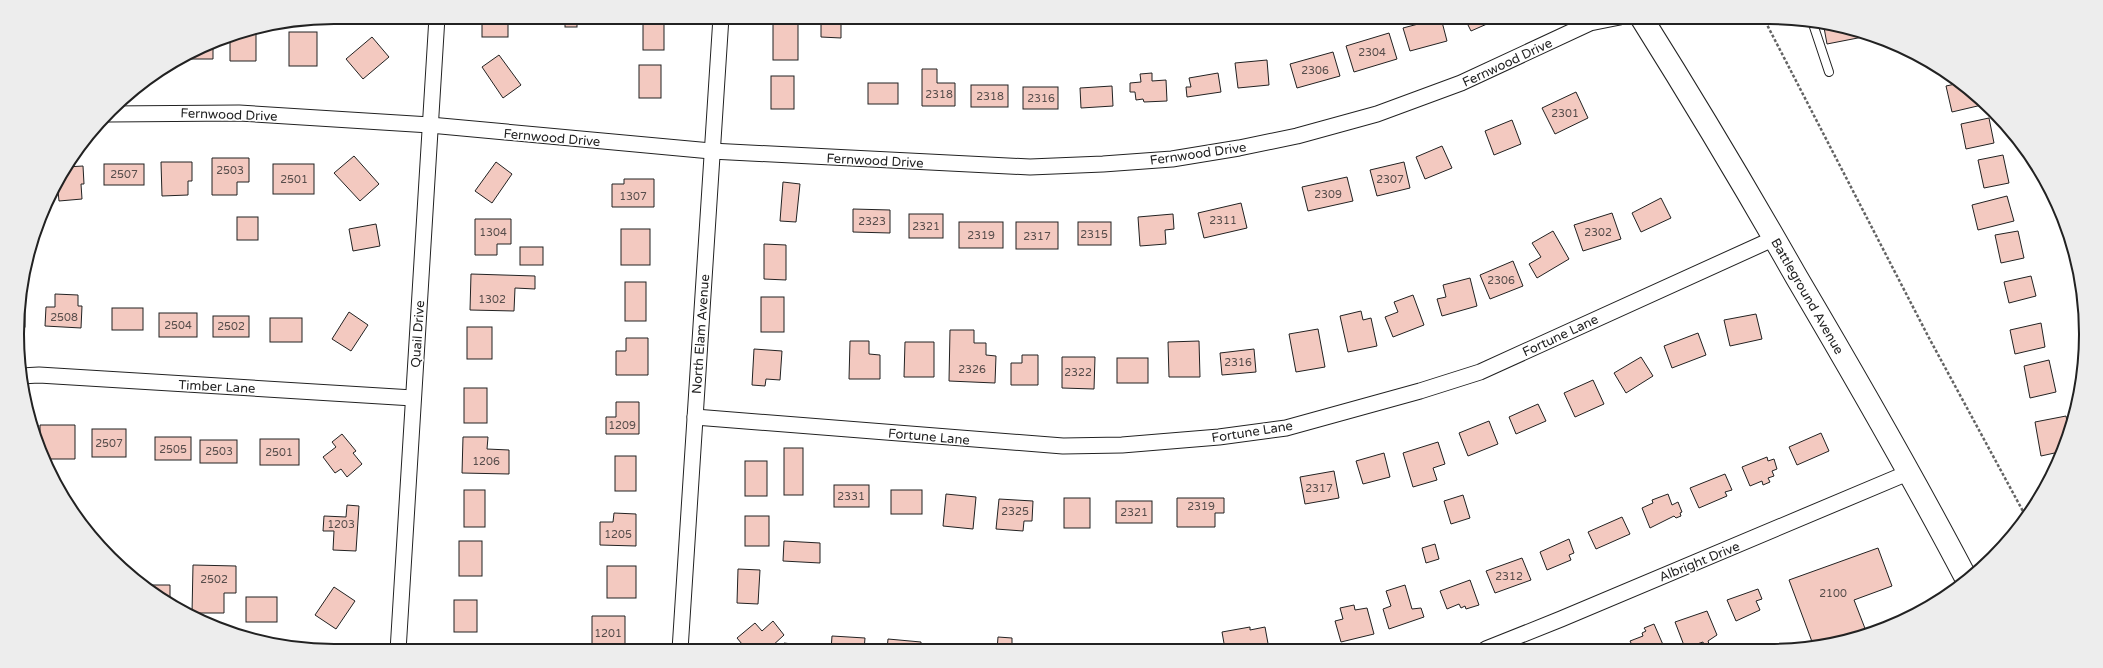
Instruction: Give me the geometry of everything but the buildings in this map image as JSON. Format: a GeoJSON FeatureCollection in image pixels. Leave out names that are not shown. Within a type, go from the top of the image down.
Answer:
{"type":"FeatureCollection","features":[{"type":"Feature","properties":{"kind":"main road","name":"Battleground Avenue"},"geometry":{"type":"LineString","coordinates":[[1645,24],[1775,238],[1910,472],[1964,575]]}},
{"type":"Feature","properties":{"kind":"street","name":"Quail Drive"},"geometry":{"type":"LineString","coordinates":[[398,644],[437,24]]}},
{"type":"Feature","properties":{"kind":"street","name":"North Elam Avenue"},"geometry":{"type":"LineString","coordinates":[[680,644],[711,151],[720,24]]}},
{"type":"Feature","properties":{"kind":"street","name":"Fernwood Drive"},"geometry":{"type":"LineString","coordinates":[[116,114],[239,113],[430,125],[711,151],[1030,167],[1103,164],[1172,158],[1239,148],[1296,136],[1377,114],[1461,83],[1588,24]]}},
{"type":"Feature","properties":{"kind":"street","name":"Fortune Lane"},"geometry":{"type":"LineString","coordinates":[[695,417],[1063,446],[1122,445],[1219,437],[1286,428],[1420,391],[1480,372],[1775,238]]}},
{"type":"Feature","properties":{"kind":"street","name":"Timber Lane"},"geometry":{"type":"LineString","coordinates":[[27,376],[39,375],[413,398]]}},
{"type":"Feature","properties":{"kind":"street","name":"Albright Drive"},"geometry":{"type":"LineString","coordinates":[[1498,644],[1910,472]]}},
{"type":"Feature","properties":{"kind":"lane"},"geometry":{"type":"LineString","coordinates":[[1814,28],[1830,72]]}},
{"type":"Feature","properties":{"kind":"path"},"geometry":{"type":"LineString","coordinates":[[1767,24],[1928,336],[2023,512]]}}]}
